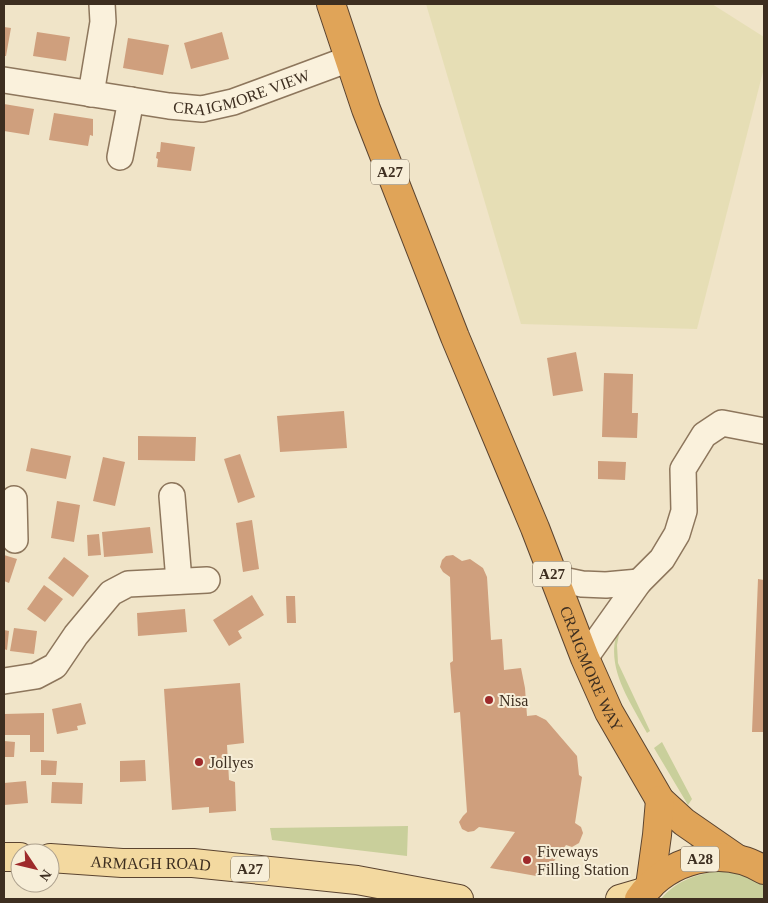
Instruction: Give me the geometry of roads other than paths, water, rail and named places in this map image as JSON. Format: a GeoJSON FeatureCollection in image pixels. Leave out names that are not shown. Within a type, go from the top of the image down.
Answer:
{"type":"FeatureCollection","features":[{"type":"Feature","properties":{"kind":"highway","name":"A27"},"geometry":{"type":"LineString","coordinates":[[331,4],[349,59]]}},
{"type":"Feature","properties":{"kind":"highway","name":"CRAIGMORE WAY"},"geometry":{"type":"LineString","coordinates":[[349,59],[366,109],[466,365],[535,528],[585,658],[609,712],[660,800],[684,822],[755,864]]}},
{"type":"Feature","properties":{"kind":"highway"},"geometry":{"type":"LineString","coordinates":[[638,894],[657,836],[660,800]]}},
{"type":"Feature","properties":{"kind":"highway","name":"A28"},"geometry":{"type":"LineString","coordinates":[[638,894],[670,870],[694,860],[715,856],[755,864]]}},
{"type":"Feature","properties":{"kind":"main road","name":"ARMAGH ROAD"},"geometry":{"type":"LineString","coordinates":[[60,859],[122,863],[194,863],[357,880],[459,899]]}},
{"type":"Feature","properties":{"kind":"street"},"geometry":{"type":"LineString","coordinates":[[91,94],[103,22],[102,4]]}},
{"type":"Feature","properties":{"kind":"street","name":"CRAIGMORE VIEW"},"geometry":{"type":"LineString","coordinates":[[4,80],[169,106],[202,109],[233,102],[349,59]]}},
{"type":"Feature","properties":{"kind":"street"},"geometry":{"type":"LineString","coordinates":[[120,156],[131,100]]}},
{"type":"Feature","properties":{"kind":"street"},"geometry":{"type":"LineString","coordinates":[[585,658],[639,582],[662,559],[677,534],[684,511],[683,469],[704,435],[722,423],[764,431]]}},
{"type":"Feature","properties":{"kind":"street"},"geometry":{"type":"LineString","coordinates":[[172,496],[179,581]]}},
{"type":"Feature","properties":{"kind":"street"},"geometry":{"type":"LineString","coordinates":[[554,578],[582,584],[606,585],[639,582]]}},
{"type":"Feature","properties":{"kind":"street"},"geometry":{"type":"LineString","coordinates":[[4,681],[36,676],[55,666],[76,635],[111,593],[128,584],[207,580]]}},
{"type":"Feature","properties":{"kind":"place","name":"Nisa"},"geometry":{"type":"Point","coordinates":[489,700]}},
{"type":"Feature","properties":{"kind":"place","name":"Jollyes"},"geometry":{"type":"Point","coordinates":[199,762]}},
{"type":"Feature","properties":{"kind":"place","name":"Fiveways Filling Station"},"geometry":{"type":"Point","coordinates":[527,860]}}]}
